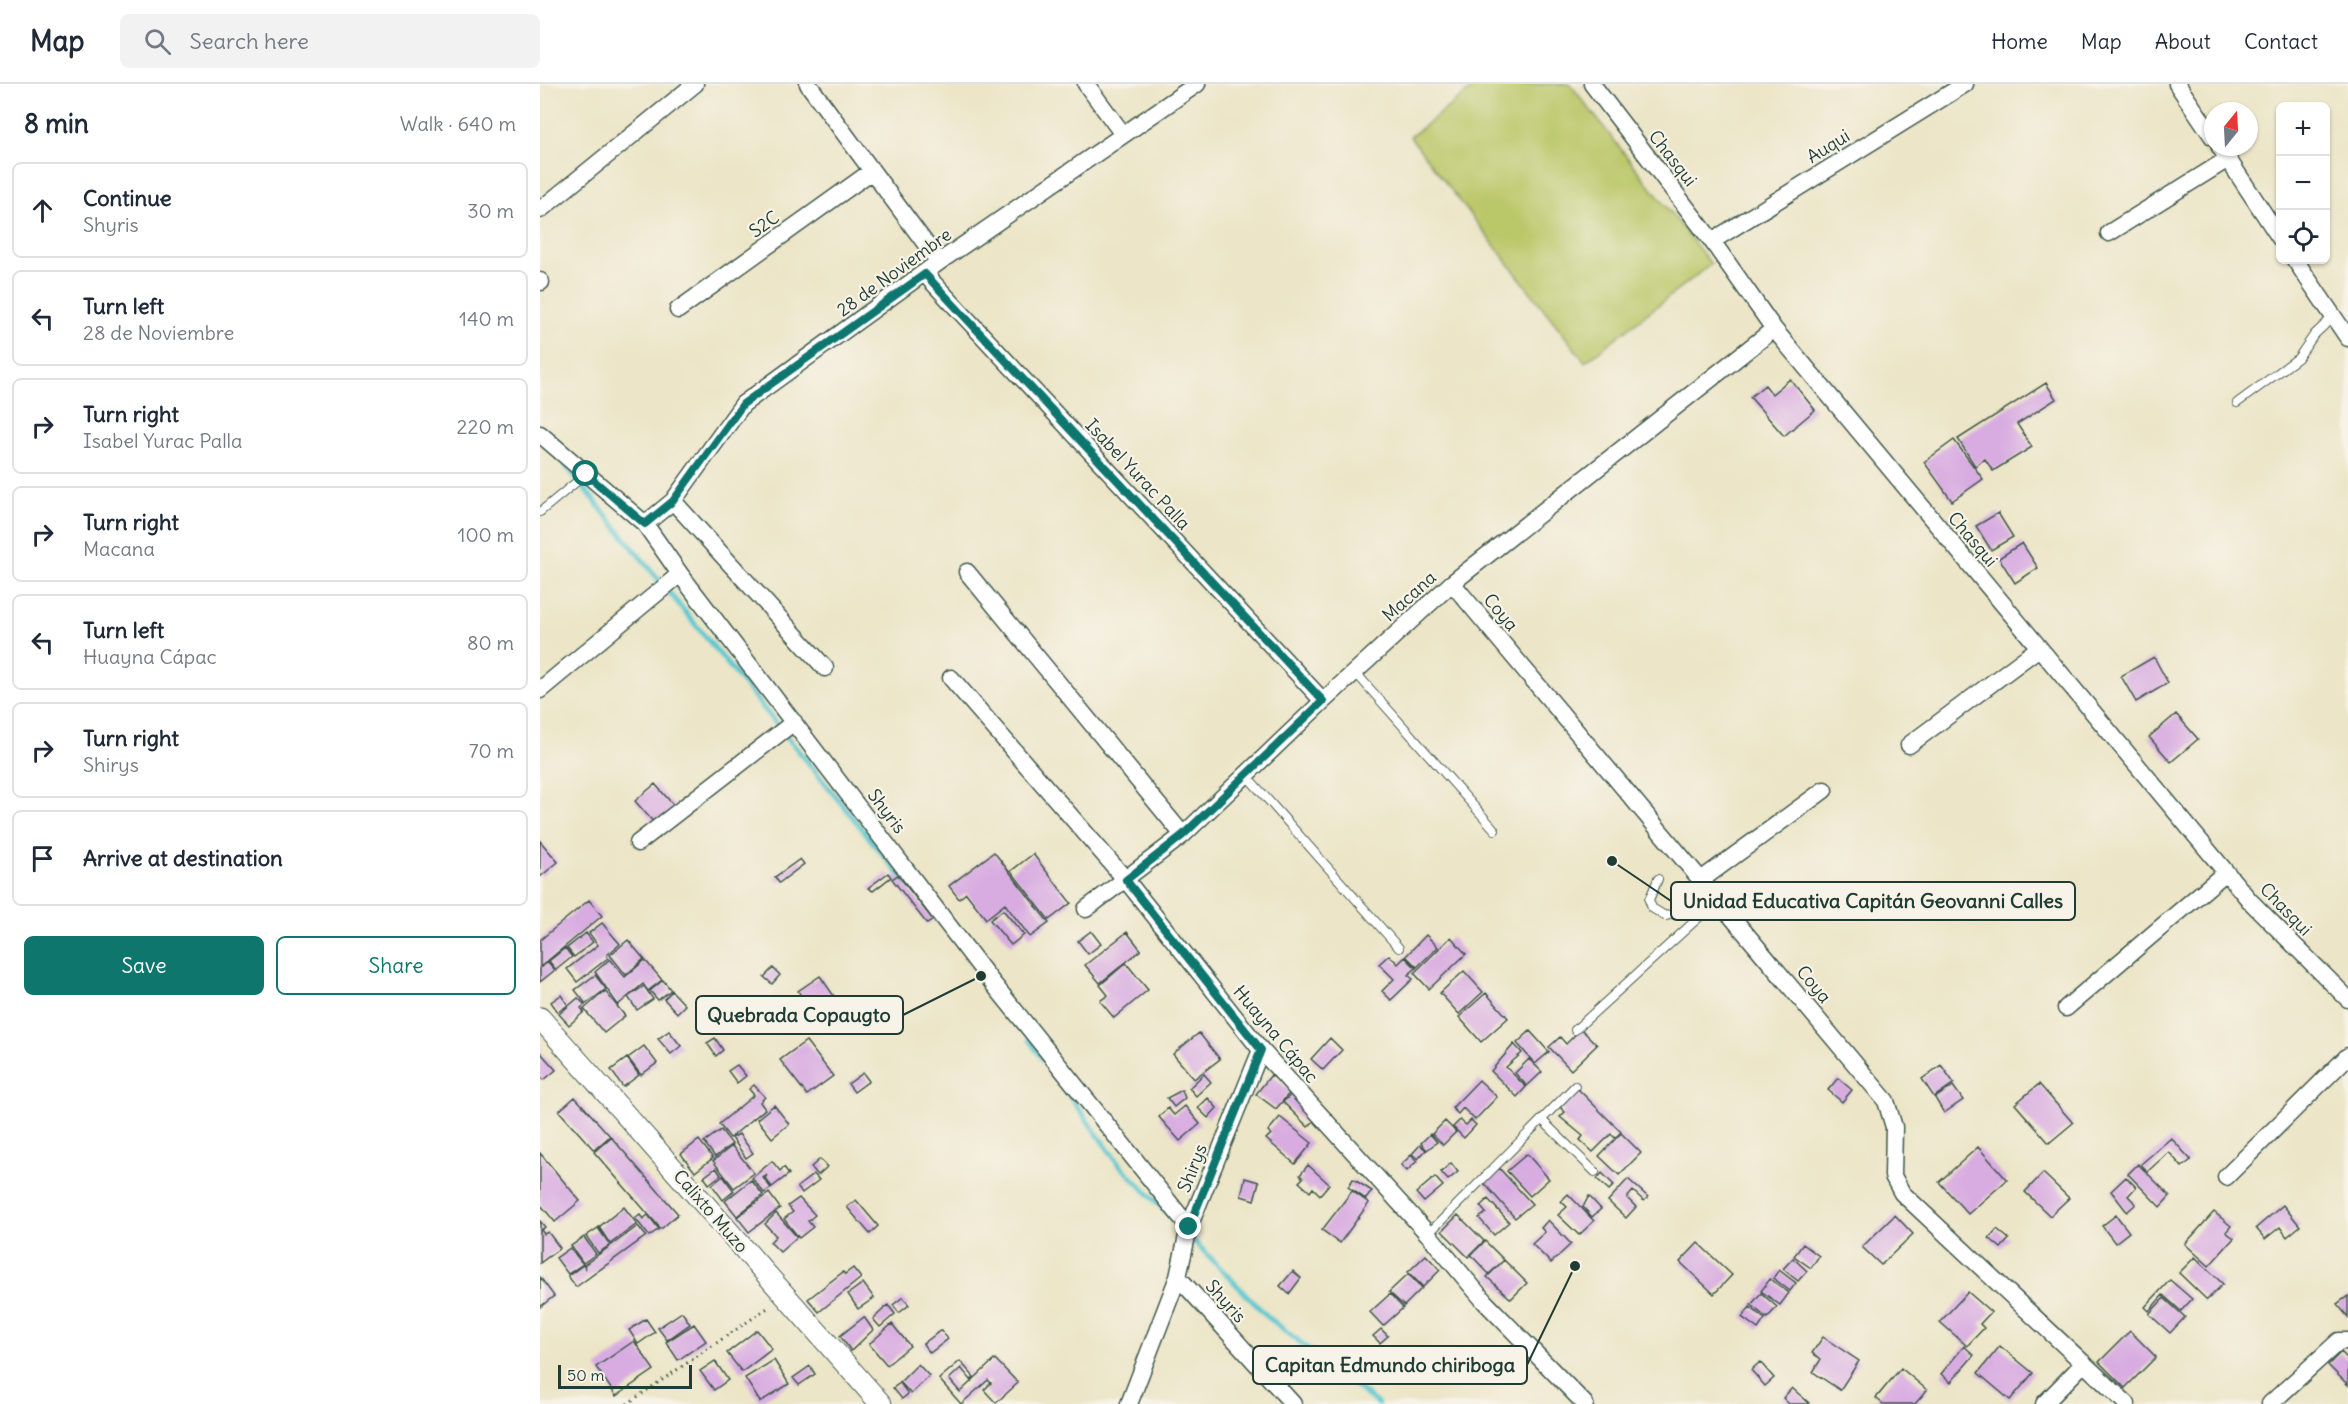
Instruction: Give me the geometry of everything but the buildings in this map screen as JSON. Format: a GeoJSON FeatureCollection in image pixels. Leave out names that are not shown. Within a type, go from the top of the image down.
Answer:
{"type":"FeatureCollection","features":[{"type":"Feature","properties":{"kind":"street"},"geometry":{"type":"LineString","coordinates":[[540,210],[694,84]]}},
{"type":"Feature","properties":{"kind":"street"},"geometry":{"type":"LineString","coordinates":[[808,84],[939,262]]}},
{"type":"Feature","properties":{"kind":"street"},"geometry":{"type":"LineString","coordinates":[[1086,84],[1122,133]]}},
{"type":"Feature","properties":{"kind":"street","name":"28 de Noviembre"},"geometry":{"type":"LineString","coordinates":[[645,524],[673,501],[743,404],[1122,133],[1197,84]]}},
{"type":"Feature","properties":{"kind":"street","name":"Chasqui"},"geometry":{"type":"LineString","coordinates":[[1592,84],[1712,241],[1773,329],[2250,901],[2348,999]]}},
{"type":"Feature","properties":{"kind":"street","name":"Auqui"},"geometry":{"type":"LineString","coordinates":[[1712,241],[1965,84]]}},
{"type":"Feature","properties":{"kind":"street"},"geometry":{"type":"LineString","coordinates":[[2177,84],[2204,124]]}},
{"type":"Feature","properties":{"kind":"street"},"geometry":{"type":"LineString","coordinates":[[2109,233],[2220,156]]}},
{"type":"Feature","properties":{"kind":"street"},"geometry":{"type":"LineString","coordinates":[[2226,156],[2276,232]]}},
{"type":"Feature","properties":{"kind":"street","name":"S2C"},"geometry":{"type":"LineString","coordinates":[[678,310],[872,171]]}},
{"type":"Feature","properties":{"kind":"street"},"geometry":{"type":"LineString","coordinates":[[2298,264],[2348,338]]}},
{"type":"Feature","properties":{"kind":"street","name":"Isabel Yurac Palla"},"geometry":{"type":"LineString","coordinates":[[925,274],[1323,701]]}},
{"type":"Feature","properties":{"kind":"street","name":"Macana"},"geometry":{"type":"LineString","coordinates":[[1086,909],[1183,835],[1323,701],[1452,583],[1773,329]]}},
{"type":"Feature","properties":{"kind":"street","name":"Shyris"},"geometry":{"type":"LineString","coordinates":[[540,434],[645,524],[680,574],[991,981],[1189,1227]]}},
{"type":"Feature","properties":{"kind":"street"},"geometry":{"type":"LineString","coordinates":[[673,501],[825,668]]}},
{"type":"Feature","properties":{"kind":"street"},"geometry":{"type":"LineString","coordinates":[[967,572],[1183,835]]}},
{"type":"Feature","properties":{"kind":"street"},"geometry":{"type":"LineString","coordinates":[[540,690],[680,574]]}},
{"type":"Feature","properties":{"kind":"street","name":"Coya"},"geometry":{"type":"LineString","coordinates":[[1452,583],[1886,1101],[1893,1127],[1893,1176],[1902,1193],[2127,1404]]}},
{"type":"Feature","properties":{"kind":"street"},"geometry":{"type":"LineString","coordinates":[[1909,745],[2039,648]]}},
{"type":"Feature","properties":{"kind":"street","name":"Huayna Cápac"},"geometry":{"type":"LineString","coordinates":[[951,678],[1126,880],[1261,1050],[1428,1234],[1485,1302],[1585,1404]]}},
{"type":"Feature","properties":{"kind":"street"},"geometry":{"type":"LineString","coordinates":[[638,843],[794,722]]}},
{"type":"Feature","properties":{"kind":"street"},"geometry":{"type":"LineString","coordinates":[[1709,889],[1824,790]]}},
{"type":"Feature","properties":{"kind":"street"},"geometry":{"type":"LineString","coordinates":[[2066,1008],[2226,872]]}},
{"type":"Feature","properties":{"kind":"street","name":"Calixto Muzo"},"geometry":{"type":"LineString","coordinates":[[540,1018],[881,1404]]}},
{"type":"Feature","properties":{"kind":"street","name":"Shirys"},"geometry":{"type":"LineString","coordinates":[[1129,1404],[1178,1277],[1189,1227],[1261,1050]]}},
{"type":"Feature","properties":{"kind":"street"},"geometry":{"type":"LineString","coordinates":[[2226,1177],[2348,1056]]}},
{"type":"Feature","properties":{"kind":"street","name":"Shyris"},"geometry":{"type":"LineString","coordinates":[[1178,1277],[1293,1404]]}},
{"type":"Feature","properties":{"kind":"street"},"geometry":{"type":"LineString","coordinates":[[2270,1404],[2339,1341],[2348,1341]]}},
{"type":"Feature","properties":{"kind":"street"},"geometry":{"type":"LineString","coordinates":[[2044,1404],[2084,1363]]}},
{"type":"Feature","properties":{"kind":"lane"},"geometry":{"type":"LineString","coordinates":[[2237,403],[2298,358],[2314,335],[2333,317]]}},
{"type":"Feature","properties":{"kind":"lane"},"geometry":{"type":"LineString","coordinates":[[540,512],[586,474]]}},
{"type":"Feature","properties":{"kind":"lane"},"geometry":{"type":"LineString","coordinates":[[1355,672],[1495,830]]}},
{"type":"Feature","properties":{"kind":"lane"},"geometry":{"type":"LineString","coordinates":[[1246,775],[1399,948]]}},
{"type":"Feature","properties":{"kind":"lane"},"geometry":{"type":"LineString","coordinates":[[1658,879],[1649,900],[1652,908],[1665,916],[1679,913],[1709,889]]}},
{"type":"Feature","properties":{"kind":"lane"},"geometry":{"type":"LineString","coordinates":[[1575,1030],[1709,889]]}},
{"type":"Feature","properties":{"kind":"lane"},"geometry":{"type":"LineString","coordinates":[[1428,1234],[1575,1086]]}},
{"type":"Feature","properties":{"kind":"lane"},"geometry":{"type":"LineString","coordinates":[[1542,1120],[1595,1172]]}},
{"type":"Feature","properties":{"kind":"path"},"geometry":{"type":"LineString","coordinates":[[627,1404],[786,1296]]}},
{"type":"Feature","properties":{"kind":"green space"},"geometry":{"type":"Polygon","coordinates":[[[1478,84],[1570,84],[1711,264],[1585,362],[1410,137],[1478,84]]]}},
{"type":"Feature","properties":{"kind":"waterway"},"geometry":{"type":"LineString","coordinates":[[566,466],[907,884]]}},
{"type":"Feature","properties":{"kind":"waterway"},"geometry":{"type":"LineString","coordinates":[[1029,1040],[1118,1163],[1171,1217]]}},
{"type":"Feature","properties":{"kind":"waterway"},"geometry":{"type":"LineString","coordinates":[[1190,1237],[1268,1317],[1378,1404]]}},
{"type":"Feature","properties":{"kind":"place","name":"Unidad Educativa Capitán Geovanni Calles"},"geometry":{"type":"Point","coordinates":[1612,861]}},
{"type":"Feature","properties":{"kind":"place","name":"Quebrada Copaugto"},"geometry":{"type":"Point","coordinates":[981,976]}},
{"type":"Feature","properties":{"kind":"place","name":"Capitan Edmundo chiriboga"},"geometry":{"type":"Point","coordinates":[1575,1266]}},
{"type":"Feature","properties":{"kind":"route"},"geometry":{"type":"LineString","coordinates":[[586,474],[645,524],[673,501],[743,404],[925,274],[1323,701],[1183,835],[1126,880],[1261,1050],[1189,1227]]}}]}
